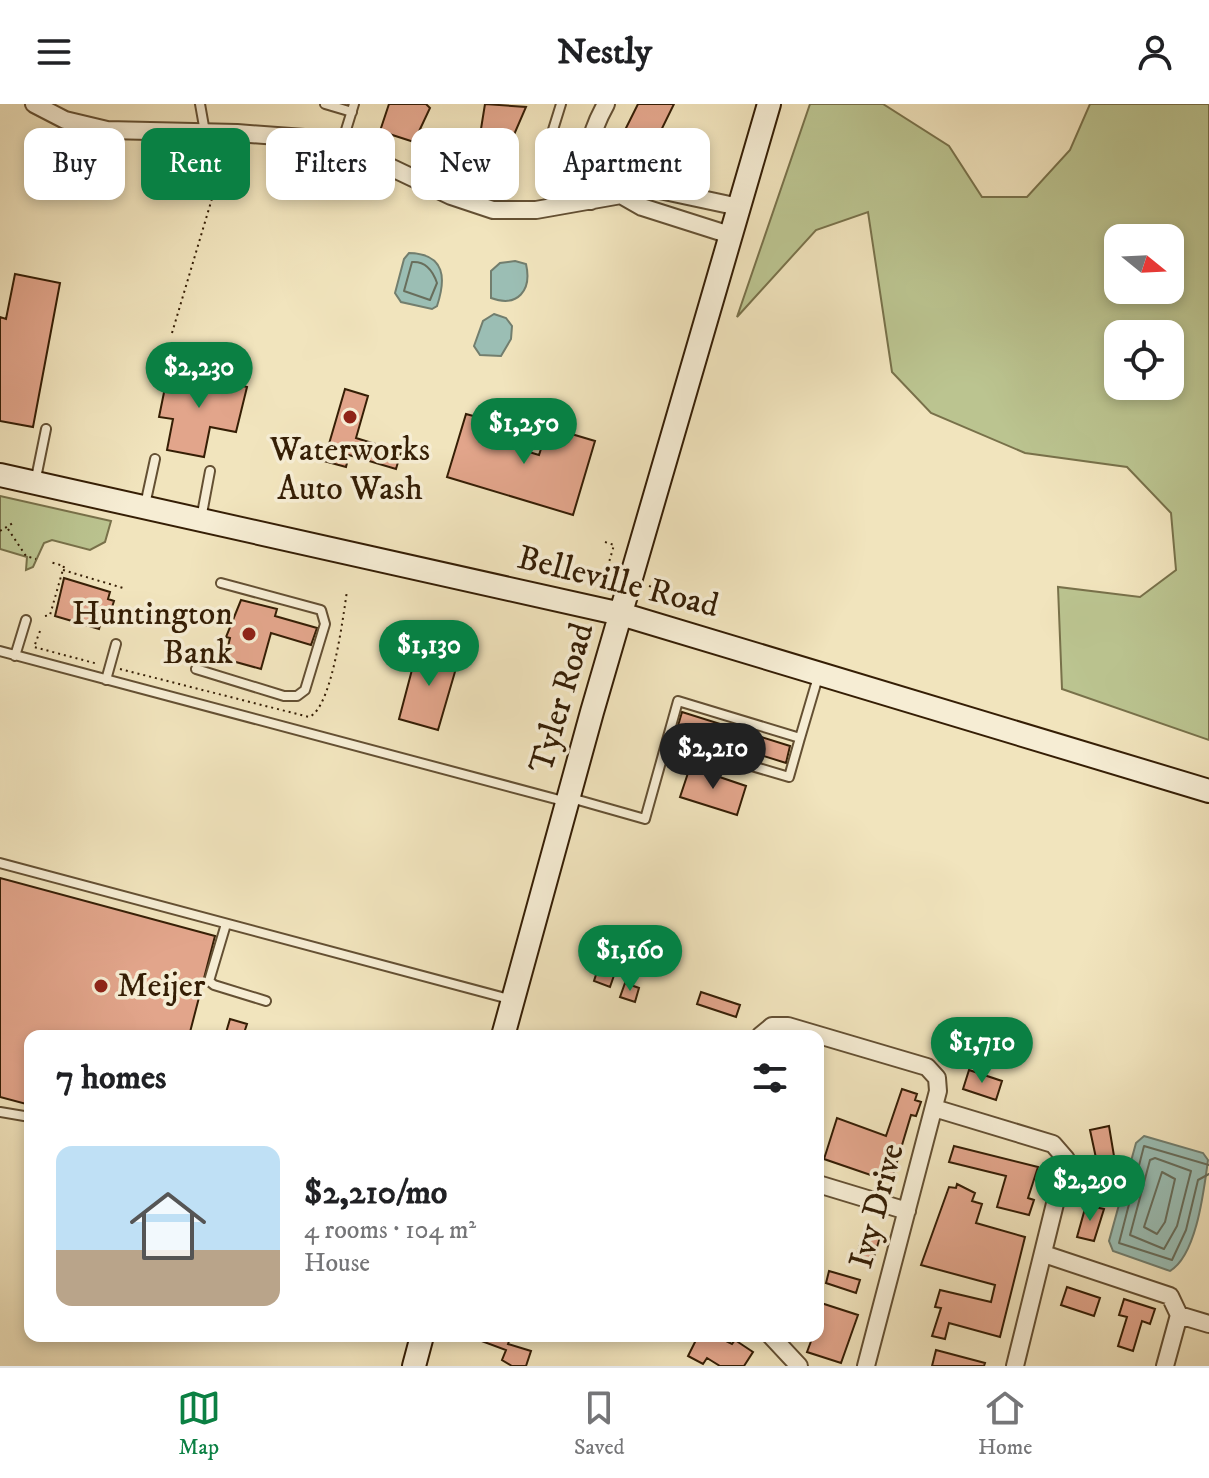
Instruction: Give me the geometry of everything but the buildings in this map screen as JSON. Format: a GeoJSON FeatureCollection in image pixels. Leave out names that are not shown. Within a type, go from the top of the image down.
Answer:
{"type":"FeatureCollection","features":[{"type":"Feature","properties":{"kind":"main road","name":"Tyler Road"},"geometry":{"type":"LineString","coordinates":[[505,1030],[769,104]]}},
{"type":"Feature","properties":{"kind":"main road","name":"Belleville Road"},"geometry":{"type":"LineString","coordinates":[[0,475],[621,614],[1209,791]]}},
{"type":"Feature","properties":{"kind":"main road"},"geometry":{"type":"LineString","coordinates":[[414,1366],[420,1342]]}},
{"type":"Feature","properties":{"kind":"street"},"geometry":{"type":"LineString","coordinates":[[34,104],[65,120],[107,130],[141,131]]}},
{"type":"Feature","properties":{"kind":"street"},"geometry":{"type":"LineString","coordinates":[[595,128],[606,104]]}},
{"type":"Feature","properties":{"kind":"street"},"geometry":{"type":"LineString","coordinates":[[395,171],[451,196],[493,210],[536,210],[596,200]]}},
{"type":"Feature","properties":{"kind":"street"},"geometry":{"type":"LineString","coordinates":[[630,200],[642,207],[730,235]]}},
{"type":"Feature","properties":{"kind":"street"},"geometry":{"type":"LineString","coordinates":[[706,200],[739,207]]}},
{"type":"Feature","properties":{"kind":"street"},"geometry":{"type":"LineString","coordinates":[[767,1030],[772,1026],[802,1030]]}},
{"type":"Feature","properties":{"kind":"street"},"geometry":{"type":"LineString","coordinates":[[824,1037],[927,1067],[938,1083],[934,1108],[1053,1144],[1063,1152],[1066,1168],[1015,1366]]}},
{"type":"Feature","properties":{"kind":"street","name":"Ivy Drive"},"geometry":{"type":"LineString","coordinates":[[866,1366],[934,1108]]}},
{"type":"Feature","properties":{"kind":"street"},"geometry":{"type":"LineString","coordinates":[[824,1186],[907,1211]]}},
{"type":"Feature","properties":{"kind":"street"},"geometry":{"type":"LineString","coordinates":[[1044,1254],[1165,1293],[1175,1302],[1179,1315],[1165,1366]]}},
{"type":"Feature","properties":{"kind":"street"},"geometry":{"type":"LineString","coordinates":[[1179,1315],[1209,1324]]}},
{"type":"Feature","properties":{"kind":"street"},"geometry":{"type":"LineString","coordinates":[[777,1342],[799,1366]]}},
{"type":"Feature","properties":{"kind":"lane"},"geometry":{"type":"LineString","coordinates":[[200,104],[204,128]]}},
{"type":"Feature","properties":{"kind":"lane"},"geometry":{"type":"LineString","coordinates":[[325,104],[353,108],[347,128]]}},
{"type":"Feature","properties":{"kind":"lane"},"geometry":{"type":"LineString","coordinates":[[554,128],[561,104]]}},
{"type":"Feature","properties":{"kind":"lane"},"geometry":{"type":"LineString","coordinates":[[35,483],[46,429]]}},
{"type":"Feature","properties":{"kind":"lane"},"geometry":{"type":"LineString","coordinates":[[145,507],[155,459]]}},
{"type":"Feature","properties":{"kind":"lane"},"geometry":{"type":"LineString","coordinates":[[201,520],[210,471]]}},
{"type":"Feature","properties":{"kind":"lane"},"geometry":{"type":"LineString","coordinates":[[196,669],[284,696],[297,696],[305,690],[325,624],[321,610],[221,583]]}},
{"type":"Feature","properties":{"kind":"lane"},"geometry":{"type":"LineString","coordinates":[[15,656],[26,620]]}},
{"type":"Feature","properties":{"kind":"lane"},"geometry":{"type":"LineString","coordinates":[[106,680],[116,644]]}},
{"type":"Feature","properties":{"kind":"lane"},"geometry":{"type":"LineString","coordinates":[[0,651],[645,819],[678,701],[800,738]]}},
{"type":"Feature","properties":{"kind":"lane"},"geometry":{"type":"LineString","coordinates":[[667,741],[789,777],[819,672]]}},
{"type":"Feature","properties":{"kind":"lane"},"geometry":{"type":"LineString","coordinates":[[0,863],[513,1000]]}},
{"type":"Feature","properties":{"kind":"lane"},"geometry":{"type":"LineString","coordinates":[[226,924],[209,981],[266,1001]]}},
{"type":"Feature","properties":{"kind":"lane"},"geometry":{"type":"LineString","coordinates":[[0,1112],[24,1116]]}},
{"type":"Feature","properties":{"kind":"path"},"geometry":{"type":"LineString","coordinates":[[172,333],[212,200]]}},
{"type":"Feature","properties":{"kind":"path"},"geometry":{"type":"LineString","coordinates":[[0,531],[8,529],[13,523]]}},
{"type":"Feature","properties":{"kind":"path"},"geometry":{"type":"LineString","coordinates":[[8,529],[26,556],[36,559]]}},
{"type":"Feature","properties":{"kind":"path"},"geometry":{"type":"LineString","coordinates":[[605,542],[614,545],[605,576],[608,577]]}},
{"type":"Feature","properties":{"kind":"path"},"geometry":{"type":"LineString","coordinates":[[45,616],[50,615],[64,566],[50,562]]}},
{"type":"Feature","properties":{"kind":"path"},"geometry":{"type":"LineString","coordinates":[[63,570],[123,588]]}},
{"type":"Feature","properties":{"kind":"path"},"geometry":{"type":"LineString","coordinates":[[649,586],[658,589]]}},
{"type":"Feature","properties":{"kind":"path"},"geometry":{"type":"LineString","coordinates":[[34,647],[40,631]]}},
{"type":"Feature","properties":{"kind":"green space"},"geometry":{"type":"Polygon","coordinates":[[[810,104],[883,104],[949,146],[982,197],[1027,197],[1070,150],[1090,104],[1209,104],[1209,740],[1062,689],[1058,587],[1140,597],[1176,570],[1171,513],[1127,467],[1025,453],[931,413],[892,372],[868,212],[816,230],[737,317],[810,104]]]}},
{"type":"Feature","properties":{"kind":"green space"},"geometry":{"type":"Polygon","coordinates":[[[0,496],[111,521],[105,542],[90,550],[52,540],[44,543],[33,567],[26,570],[27,557],[0,549],[0,496]]]}},
{"type":"Feature","properties":{"kind":"water"},"geometry":{"type":"Polygon","coordinates":[[[409,253],[430,258],[440,270],[440,296],[437,306],[432,309],[401,302],[395,293],[404,259],[409,253]]]}},
{"type":"Feature","properties":{"kind":"water"},"geometry":{"type":"Polygon","coordinates":[[[515,261],[526,264],[525,289],[509,301],[491,298],[491,271],[500,263],[515,261]]]}},
{"type":"Feature","properties":{"kind":"water"},"geometry":{"type":"Polygon","coordinates":[[[494,314],[506,318],[512,326],[511,339],[501,356],[480,355],[474,346],[483,321],[494,314]]]}},
{"type":"Feature","properties":{"kind":"water"},"geometry":{"type":"Polygon","coordinates":[[[1144,1136],[1203,1153],[1208,1160],[1193,1236],[1187,1251],[1170,1271],[1113,1251],[1109,1241],[1136,1143],[1144,1136]]]}},
{"type":"Feature","properties":{"kind":"place","name":"Waterworks Auto Wash"},"geometry":{"type":"Point","coordinates":[350,417]}},
{"type":"Feature","properties":{"kind":"place","name":"Huntington Bank"},"geometry":{"type":"Point","coordinates":[249,634]}},
{"type":"Feature","properties":{"kind":"place","name":"Meijer"},"geometry":{"type":"Point","coordinates":[101,986]}}]}
